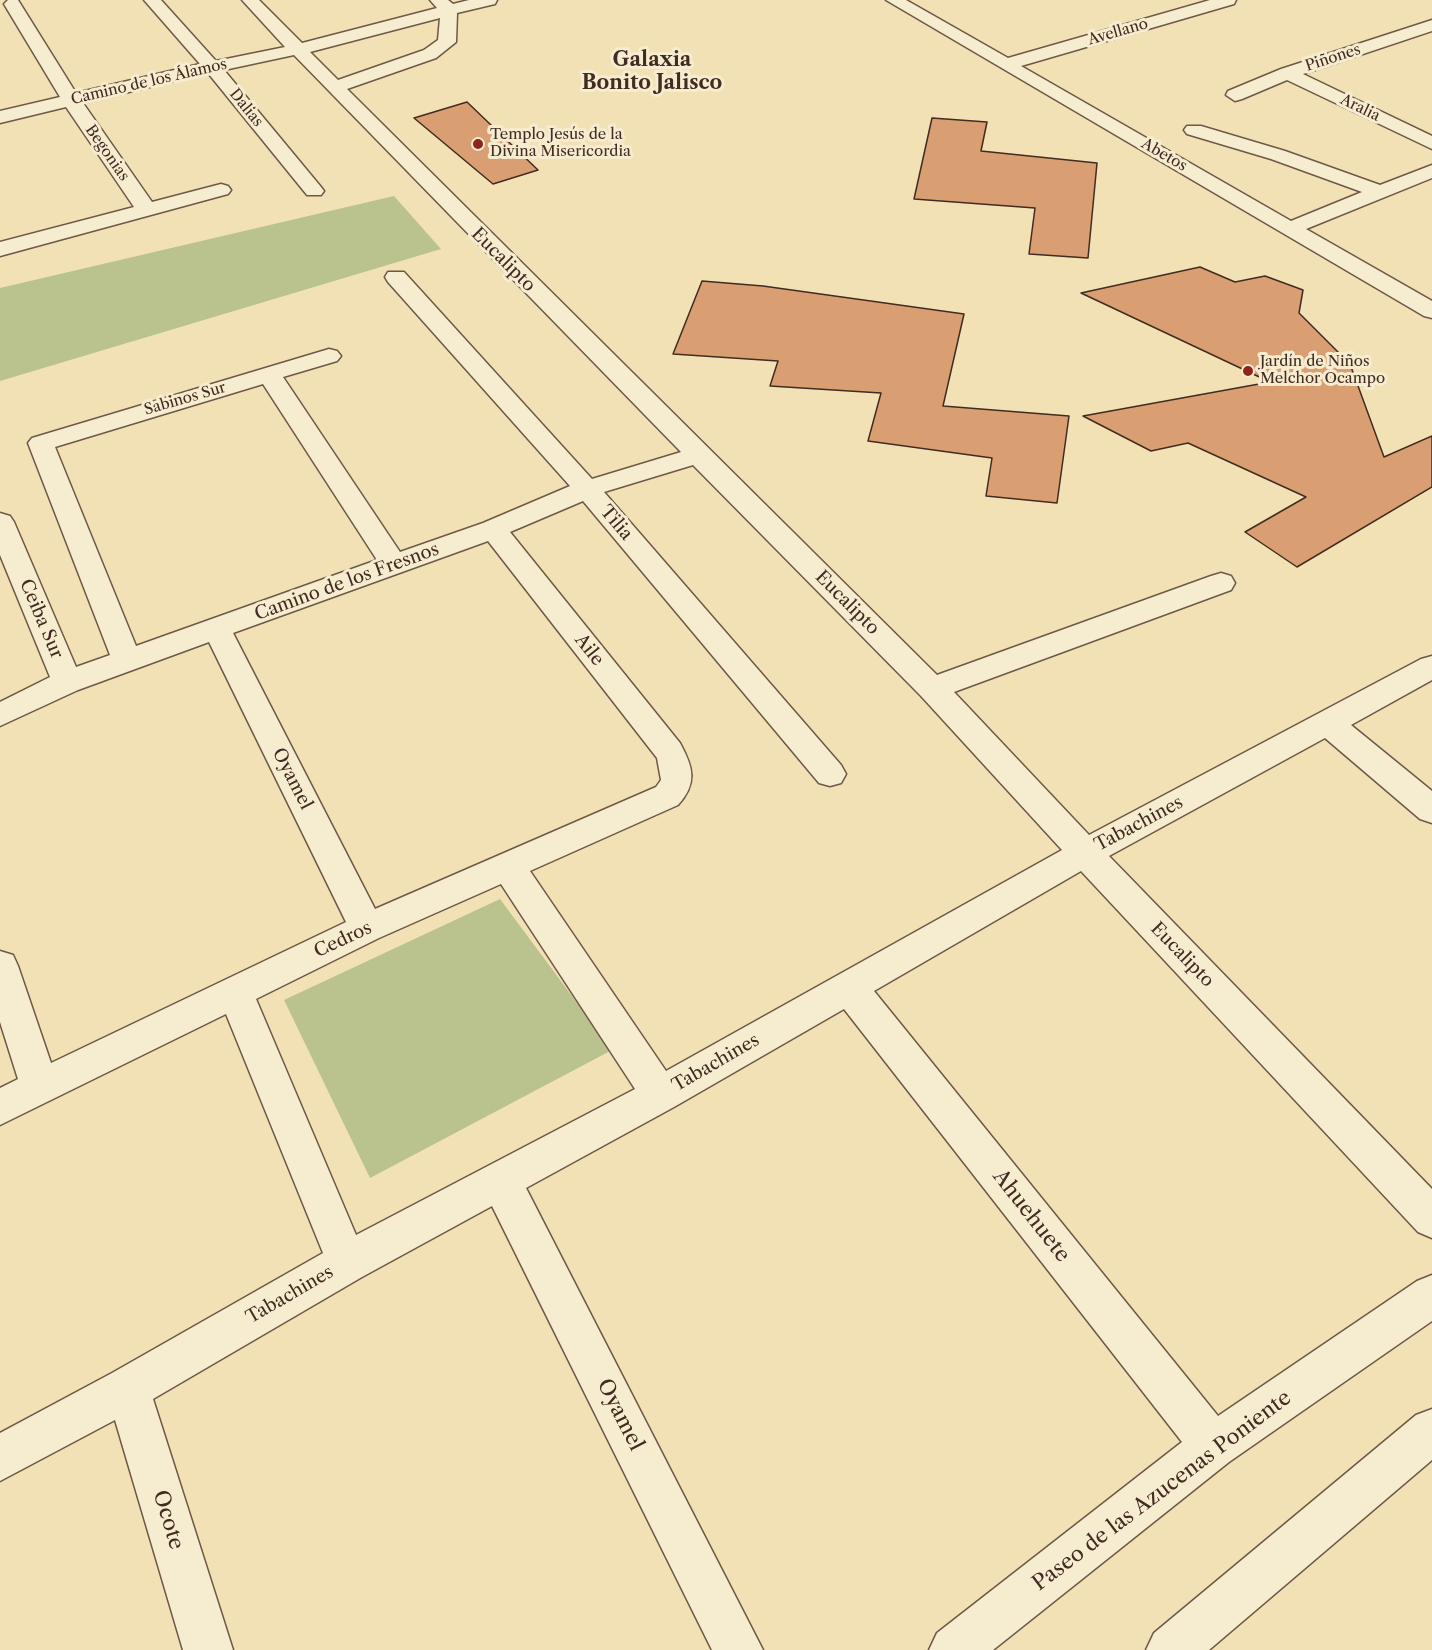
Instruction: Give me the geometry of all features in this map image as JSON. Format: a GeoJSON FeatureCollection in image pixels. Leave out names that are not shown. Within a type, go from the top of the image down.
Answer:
{"type":"FeatureCollection","features":[{"type":"Feature","properties":{"kind":"street"},"geometry":{"type":"LineString","coordinates":[[6,5],[33,0]]}},
{"type":"Feature","properties":{"kind":"street","name":"Dalias"},"geometry":{"type":"LineString","coordinates":[[152,0],[212,67],[314,191]]}},
{"type":"Feature","properties":{"kind":"street","name":"Eucalipto"},"geometry":{"type":"LineString","coordinates":[[250,0],[429,186],[932,688],[1085,853],[1432,1218]]}},
{"type":"Feature","properties":{"kind":"street","name":"Camino de los Álamos"},"geometry":{"type":"LineString","coordinates":[[0,117],[299,49],[444,5],[489,0]]}},
{"type":"Feature","properties":{"kind":"street","name":"Avellano"},"geometry":{"type":"LineString","coordinates":[[1007,64],[1228,0]]}},
{"type":"Feature","properties":{"kind":"street","name":"Abetos"},"geometry":{"type":"LineString","coordinates":[[900,1],[1432,312]]}},
{"type":"Feature","properties":{"kind":"street","name":"Begonias"},"geometry":{"type":"LineString","coordinates":[[6,5],[146,209]]}},
{"type":"Feature","properties":{"kind":"street"},"geometry":{"type":"LineString","coordinates":[[335,87],[430,54],[447,42],[444,5]]}},
{"type":"Feature","properties":{"kind":"street","name":"Piñones"},"geometry":{"type":"LineString","coordinates":[[1236,95],[1287,73],[1432,25]]}},
{"type":"Feature","properties":{"kind":"street"},"geometry":{"type":"LineString","coordinates":[[1411,32],[1432,41]]}},
{"type":"Feature","properties":{"kind":"street","name":"Aralia"},"geometry":{"type":"LineString","coordinates":[[1287,73],[1432,143]]}},
{"type":"Feature","properties":{"kind":"street"},"geometry":{"type":"LineString","coordinates":[[1194,130],[1278,155],[1381,192]]}},
{"type":"Feature","properties":{"kind":"street"},"geometry":{"type":"LineString","coordinates":[[1291,228],[1429,175]]}},
{"type":"Feature","properties":{"kind":"street"},"geometry":{"type":"LineString","coordinates":[[0,249],[221,190]]}},
{"type":"Feature","properties":{"kind":"street","name":"Tilia"},"geometry":{"type":"LineString","coordinates":[[396,278],[587,489],[830,774]]}},
{"type":"Feature","properties":{"kind":"street","name":"Sabinos Sur"},"geometry":{"type":"LineString","coordinates":[[127,660],[41,443],[329,356]]}},
{"type":"Feature","properties":{"kind":"street"},"geometry":{"type":"LineString","coordinates":[[269,374],[394,564]]}},
{"type":"Feature","properties":{"kind":"street","name":"Camino de los Fresnos"},"geometry":{"type":"LineString","coordinates":[[0,715],[68,682],[493,529],[587,489],[697,455]]}},
{"type":"Feature","properties":{"kind":"street","name":"Ceiba Sur"},"geometry":{"type":"LineString","coordinates":[[0,522],[68,682]]}},
{"type":"Feature","properties":{"kind":"street","name":"Aile"},"geometry":{"type":"LineString","coordinates":[[493,529],[669,751],[679,774]]}},
{"type":"Feature","properties":{"kind":"street"},"geometry":{"type":"LineString","coordinates":[[932,688],[1221,584]]}},
{"type":"Feature","properties":{"kind":"street","name":"Oyamel"},"geometry":{"type":"LineString","coordinates":[[217,629],[367,928]]}},
{"type":"Feature","properties":{"kind":"street","name":"Tabachines"},"geometry":{"type":"LineString","coordinates":[[0,1458],[128,1389],[347,1262],[660,1095],[1085,853],[1432,667]]}},
{"type":"Feature","properties":{"kind":"street"},"geometry":{"type":"LineString","coordinates":[[1328,723],[1432,810]]}},
{"type":"Feature","properties":{"kind":"street","name":"Cedros"},"geometry":{"type":"LineString","coordinates":[[0,1107],[367,928],[667,796],[676,787],[679,774]]}},
{"type":"Feature","properties":{"kind":"street"},"geometry":{"type":"LineString","coordinates":[[507,865],[630,1046],[660,1095]]}},
{"type":"Feature","properties":{"kind":"street"},"geometry":{"type":"LineString","coordinates":[[0,966],[40,1087]]}},
{"type":"Feature","properties":{"kind":"street","name":"Ahuehuete"},"geometry":{"type":"LineString","coordinates":[[849,987],[1213,1446]]}},
{"type":"Feature","properties":{"kind":"street"},"geometry":{"type":"LineString","coordinates":[[235,992],[347,1262]]}},
{"type":"Feature","properties":{"kind":"street","name":"Oyamel"},"geometry":{"type":"LineString","coordinates":[[501,1181],[738,1650]]}},
{"type":"Feature","properties":{"kind":"street","name":"Paseo de las Azucenas Poniente"},"geometry":{"type":"LineString","coordinates":[[954,1650],[1213,1446],[1432,1296]]}},
{"type":"Feature","properties":{"kind":"street","name":"Ocote"},"geometry":{"type":"LineString","coordinates":[[128,1389],[208,1650]]}},
{"type":"Feature","properties":{"kind":"street"},"geometry":{"type":"LineString","coordinates":[[1174,1649],[1432,1431]]}},
{"type":"Feature","properties":{"kind":"green space"},"geometry":{"type":"Polygon","coordinates":[[[394,196],[441,249],[0,381],[0,288],[394,196]]]}},
{"type":"Feature","properties":{"kind":"green space"},"geometry":{"type":"Polygon","coordinates":[[[500,899],[612,1050],[370,1178],[284,1000],[500,899]]]}},
{"type":"Feature","properties":{"kind":"building","name":"Templo Jesús de la Divina Misericordia"},"geometry":{"type":"Polygon","coordinates":[[[467,102],[538,170],[493,184],[414,118],[467,102]]]}},
{"type":"Feature","properties":{"kind":"building"},"geometry":{"type":"Polygon","coordinates":[[[932,118],[987,122],[981,151],[1097,163],[1088,258],[1029,254],[1035,208],[914,199],[932,118]]]}},
{"type":"Feature","properties":{"kind":"building"},"geometry":{"type":"Polygon","coordinates":[[[1200,267],[1235,282],[1265,276],[1303,290],[1299,313],[1350,364],[1384,457],[1432,436],[1432,487],[1297,567],[1245,532],[1306,497],[1188,443],[1151,451],[1083,416],[1270,382],[1081,293],[1200,267]]]}},
{"type":"Feature","properties":{"kind":"building"},"geometry":{"type":"Polygon","coordinates":[[[702,281],[763,286],[964,314],[943,406],[1069,416],[1057,503],[986,496],[992,458],[868,441],[881,393],[770,386],[778,361],[673,354],[702,281]]]}},
{"type":"Feature","properties":{"kind":"place","name":"Templo Jesús de la Divina Misericordia"},"geometry":{"type":"Point","coordinates":[478,144]}},
{"type":"Feature","properties":{"kind":"place","name":"Jardín de Niños Melchor Ocampo"},"geometry":{"type":"Point","coordinates":[1248,371]}},
{"type":"Feature","properties":{"kind":"district","name":"Galaxia Bonito Jalisco"},"geometry":{"type":"Point","coordinates":[652,72]}}]}
